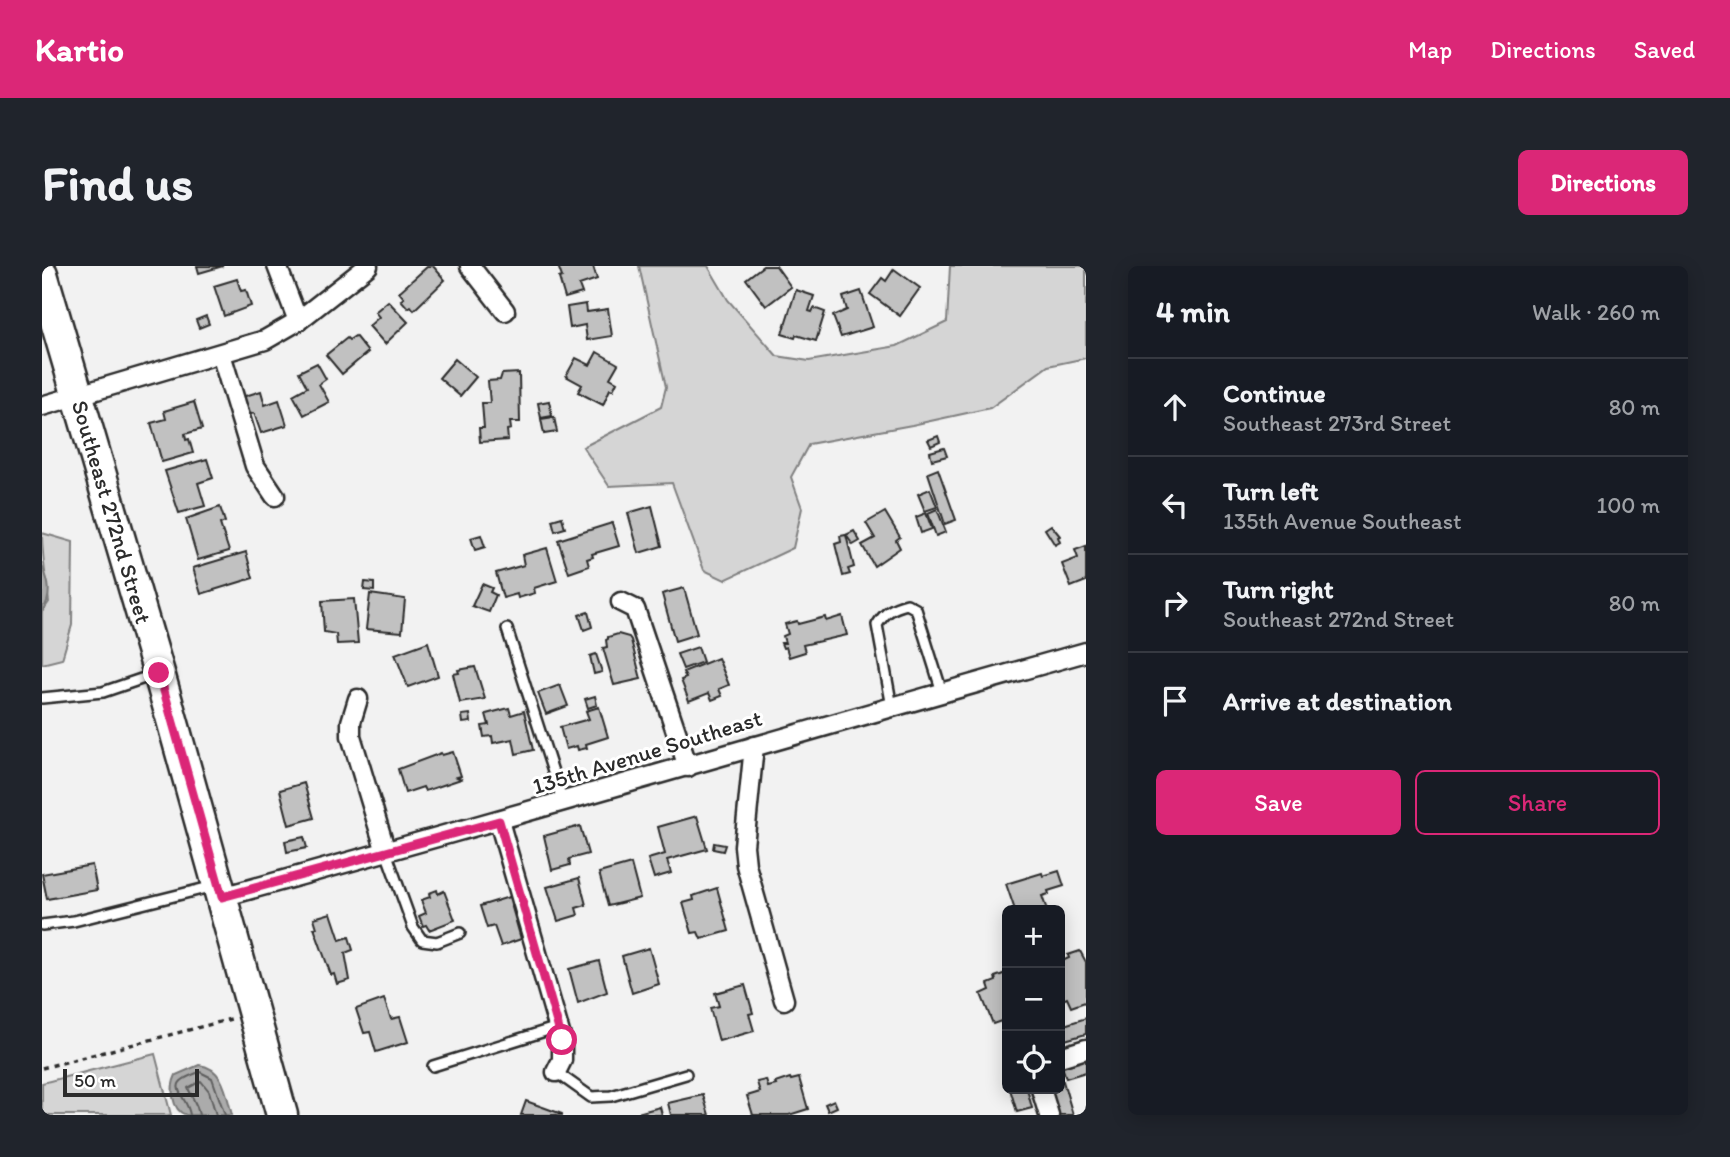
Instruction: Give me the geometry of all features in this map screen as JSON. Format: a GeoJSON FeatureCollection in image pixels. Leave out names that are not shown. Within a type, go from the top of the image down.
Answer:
{"type":"FeatureCollection","features":[{"type":"Feature","properties":{"kind":"main road","name":"Southeast 272nd Street"},"geometry":{"type":"LineString","coordinates":[[42,274],[159,673],[282,1115]]}},
{"type":"Feature","properties":{"kind":"street"},"geometry":{"type":"LineString","coordinates":[[277,266],[298,321]]}},
{"type":"Feature","properties":{"kind":"street"},"geometry":{"type":"LineString","coordinates":[[42,406],[265,340],[298,321],[368,266]]}},
{"type":"Feature","properties":{"kind":"street"},"geometry":{"type":"LineString","coordinates":[[470,266],[505,311]]}},
{"type":"Feature","properties":{"kind":"street"},"geometry":{"type":"LineString","coordinates":[[221,354],[256,466],[275,496]]}},
{"type":"Feature","properties":{"kind":"street"},"geometry":{"type":"LineString","coordinates":[[621,603],[635,609],[688,768]]}},
{"type":"Feature","properties":{"kind":"street","name":"135th Avenue Southeast"},"geometry":{"type":"LineString","coordinates":[[220,891],[386,852],[499,821],[1086,652]]}},
{"type":"Feature","properties":{"kind":"street"},"geometry":{"type":"LineString","coordinates":[[358,699],[351,722],[351,736],[386,852]]}},
{"type":"Feature","properties":{"kind":"street"},"geometry":{"type":"LineString","coordinates":[[754,746],[744,846],[746,865],[784,1000]]}},
{"type":"Feature","properties":{"kind":"street"},"geometry":{"type":"LineString","coordinates":[[499,821],[562,1040],[562,1060],[556,1072]]}},
{"type":"Feature","properties":{"kind":"street"},"geometry":{"type":"LineString","coordinates":[[1065,1055],[1086,1049]]}},
{"type":"Feature","properties":{"kind":"street"},"geometry":{"type":"LineString","coordinates":[[1043,1094],[1049,1115]]}},
{"type":"Feature","properties":{"kind":"lane"},"geometry":{"type":"LineString","coordinates":[[892,707],[877,625],[884,613],[893,608],[907,604],[916,609],[942,692]]}},
{"type":"Feature","properties":{"kind":"lane"},"geometry":{"type":"LineString","coordinates":[[507,629],[563,803]]}},
{"type":"Feature","properties":{"kind":"lane"},"geometry":{"type":"LineString","coordinates":[[42,698],[103,692],[159,673]]}},
{"type":"Feature","properties":{"kind":"lane"},"geometry":{"type":"LineString","coordinates":[[386,852],[413,926],[422,940],[437,942],[460,933]]}},
{"type":"Feature","properties":{"kind":"lane"},"geometry":{"type":"LineString","coordinates":[[42,925],[220,891]]}},
{"type":"Feature","properties":{"kind":"lane"},"geometry":{"type":"LineString","coordinates":[[433,1066],[558,1027]]}},
{"type":"Feature","properties":{"kind":"lane"},"geometry":{"type":"LineString","coordinates":[[556,1072],[591,1097],[611,1096],[686,1074]]}},
{"type":"Feature","properties":{"kind":"path"},"geometry":{"type":"LineString","coordinates":[[42,1068],[254,1013]]}},
{"type":"Feature","properties":{"kind":"shaded area"},"geometry":{"type":"Polygon","coordinates":[[[639,266],[708,266],[728,300],[777,356],[809,361],[897,346],[947,322],[950,266],[1086,266],[1086,358],[1048,366],[990,408],[809,444],[791,477],[802,508],[793,548],[725,580],[704,570],[672,483],[609,486],[583,447],[661,407],[666,387],[639,266]]]}},
{"type":"Feature","properties":{"kind":"shaded area"},"geometry":{"type":"Polygon","coordinates":[[[42,533],[73,542],[72,625],[62,659],[42,664],[42,612],[49,602],[42,533]]]}},
{"type":"Feature","properties":{"kind":"shaded area"},"geometry":{"type":"Polygon","coordinates":[[[155,1054],[171,1115],[42,1115],[42,1083],[155,1054]]]}},
{"type":"Feature","properties":{"kind":"water"},"geometry":{"type":"Polygon","coordinates":[[[42,566],[49,589],[42,612],[42,566]]]}},
{"type":"Feature","properties":{"kind":"water"},"geometry":{"type":"Polygon","coordinates":[[[199,1065],[214,1071],[223,1083],[232,1115],[186,1115],[177,1108],[173,1092],[176,1075],[199,1065]]]}},
{"type":"Feature","properties":{"kind":"building"},"geometry":{"type":"Polygon","coordinates":[[[197,266],[223,266],[199,273],[197,266]]]}},
{"type":"Feature","properties":{"kind":"building"},"geometry":{"type":"Polygon","coordinates":[[[428,266],[433,266],[445,280],[414,310],[411,306],[408,308],[401,300],[404,298],[399,292],[428,266]]]}},
{"type":"Feature","properties":{"kind":"building"},"geometry":{"type":"Polygon","coordinates":[[[558,266],[593,266],[597,279],[579,285],[582,293],[565,298],[558,266]]]}},
{"type":"Feature","properties":{"kind":"building"},"geometry":{"type":"Polygon","coordinates":[[[763,266],[776,266],[791,287],[766,306],[746,279],[763,266]]]}},
{"type":"Feature","properties":{"kind":"building"},"geometry":{"type":"Polygon","coordinates":[[[894,269],[920,288],[900,316],[870,294],[882,278],[886,281],[894,269]]]}},
{"type":"Feature","properties":{"kind":"building"},"geometry":{"type":"Polygon","coordinates":[[[237,279],[241,291],[246,290],[251,306],[224,316],[214,286],[237,279]]]}},
{"type":"Feature","properties":{"kind":"building"},"geometry":{"type":"Polygon","coordinates":[[[796,290],[814,296],[809,311],[812,312],[814,308],[825,312],[816,341],[782,334],[796,290]]]}},
{"type":"Feature","properties":{"kind":"building"},"geometry":{"type":"Polygon","coordinates":[[[861,291],[873,327],[841,337],[833,316],[847,310],[843,297],[861,291]]]}},
{"type":"Feature","properties":{"kind":"building"},"geometry":{"type":"Polygon","coordinates":[[[388,301],[408,322],[385,344],[369,326],[379,317],[375,312],[388,301]]]}},
{"type":"Feature","properties":{"kind":"building"},"geometry":{"type":"Polygon","coordinates":[[[586,304],[587,312],[608,309],[612,336],[587,340],[585,325],[570,328],[567,307],[586,304]]]}},
{"type":"Feature","properties":{"kind":"building"},"geometry":{"type":"Polygon","coordinates":[[[206,316],[209,324],[199,328],[196,320],[206,316]]]}},
{"type":"Feature","properties":{"kind":"building"},"geometry":{"type":"Polygon","coordinates":[[[355,336],[368,352],[342,374],[326,355],[347,338],[349,340],[355,336]]]}},
{"type":"Feature","properties":{"kind":"building"},"geometry":{"type":"Polygon","coordinates":[[[597,352],[618,364],[610,378],[617,382],[613,390],[610,389],[603,405],[578,392],[582,385],[566,376],[576,358],[590,365],[597,352]]]}},
{"type":"Feature","properties":{"kind":"building"},"geometry":{"type":"Polygon","coordinates":[[[455,359],[476,377],[460,396],[439,378],[455,359]]]}},
{"type":"Feature","properties":{"kind":"building"},"geometry":{"type":"Polygon","coordinates":[[[317,363],[326,379],[319,384],[329,402],[304,415],[293,395],[307,387],[299,372],[317,363]]]}},
{"type":"Feature","properties":{"kind":"building"},"geometry":{"type":"Polygon","coordinates":[[[519,373],[520,422],[510,422],[508,440],[480,442],[479,428],[484,428],[482,403],[490,403],[488,381],[500,380],[502,374],[519,373]]]}},
{"type":"Feature","properties":{"kind":"building"},"geometry":{"type":"Polygon","coordinates":[[[261,391],[265,405],[279,400],[287,425],[261,433],[254,413],[245,416],[239,398],[261,391]]]}},
{"type":"Feature","properties":{"kind":"building"},"geometry":{"type":"Polygon","coordinates":[[[549,401],[552,416],[541,418],[538,403],[549,401]]]}},
{"type":"Feature","properties":{"kind":"building"},"geometry":{"type":"Polygon","coordinates":[[[194,402],[202,429],[185,434],[193,453],[162,462],[151,423],[166,419],[164,411],[194,402]]]}},
{"type":"Feature","properties":{"kind":"building"},"geometry":{"type":"Polygon","coordinates":[[[554,417],[557,432],[544,434],[541,419],[554,417]]]}},
{"type":"Feature","properties":{"kind":"building"},"geometry":{"type":"Polygon","coordinates":[[[938,436],[940,442],[931,446],[928,440],[938,436]]]}},
{"type":"Feature","properties":{"kind":"building"},"geometry":{"type":"Polygon","coordinates":[[[944,448],[947,456],[932,460],[930,452],[944,448]]]}},
{"type":"Feature","properties":{"kind":"building"},"geometry":{"type":"Polygon","coordinates":[[[207,459],[213,478],[198,483],[205,506],[179,513],[165,471],[207,459]]]}},
{"type":"Feature","properties":{"kind":"building"},"geometry":{"type":"Polygon","coordinates":[[[938,469],[956,520],[945,524],[928,473],[938,469]]]}},
{"type":"Feature","properties":{"kind":"building"},"geometry":{"type":"Polygon","coordinates":[[[930,489],[937,507],[925,511],[918,494],[930,489]]]}},
{"type":"Feature","properties":{"kind":"building"},"geometry":{"type":"Polygon","coordinates":[[[652,506],[662,546],[639,553],[628,513],[652,506]]]}},
{"type":"Feature","properties":{"kind":"building"},"geometry":{"type":"Polygon","coordinates":[[[220,507],[225,522],[220,524],[229,551],[198,560],[186,519],[220,507]]]}},
{"type":"Feature","properties":{"kind":"building"},"geometry":{"type":"Polygon","coordinates":[[[937,509],[946,532],[936,536],[928,513],[937,509]]]}},
{"type":"Feature","properties":{"kind":"building"},"geometry":{"type":"Polygon","coordinates":[[[885,512],[900,537],[896,540],[900,548],[874,566],[862,545],[875,538],[866,523],[885,512]]]}},
{"type":"Feature","properties":{"kind":"building"},"geometry":{"type":"Polygon","coordinates":[[[926,513],[932,529],[921,533],[916,517],[926,513]]]}},
{"type":"Feature","properties":{"kind":"building"},"geometry":{"type":"Polygon","coordinates":[[[562,517],[565,528],[555,531],[552,520],[562,517]]]}},
{"type":"Feature","properties":{"kind":"building"},"geometry":{"type":"Polygon","coordinates":[[[612,523],[619,546],[592,554],[593,557],[587,559],[589,566],[569,573],[558,540],[612,523]]]}},
{"type":"Feature","properties":{"kind":"building"},"geometry":{"type":"Polygon","coordinates":[[[1051,525],[1060,536],[1060,542],[1055,545],[1045,529],[1051,525]]]}},
{"type":"Feature","properties":{"kind":"building"},"geometry":{"type":"Polygon","coordinates":[[[854,531],[860,541],[853,545],[846,535],[854,531]]]}},
{"type":"Feature","properties":{"kind":"building"},"geometry":{"type":"Polygon","coordinates":[[[481,535],[485,547],[475,550],[471,538],[481,535]]]}},
{"type":"Feature","properties":{"kind":"building"},"geometry":{"type":"Polygon","coordinates":[[[846,535],[854,567],[848,569],[850,574],[843,576],[835,544],[841,542],[840,536],[846,535]]]}},
{"type":"Feature","properties":{"kind":"building"},"geometry":{"type":"Polygon","coordinates":[[[1086,546],[1086,581],[1071,587],[1062,564],[1078,558],[1075,550],[1086,546]]]}},
{"type":"Feature","properties":{"kind":"building"},"geometry":{"type":"Polygon","coordinates":[[[547,548],[557,581],[534,588],[535,593],[518,598],[517,594],[503,598],[496,573],[524,565],[522,555],[547,548]]]}},
{"type":"Feature","properties":{"kind":"building"},"geometry":{"type":"Polygon","coordinates":[[[246,552],[253,578],[201,594],[193,568],[246,552]]]}},
{"type":"Feature","properties":{"kind":"building"},"geometry":{"type":"Polygon","coordinates":[[[365,582],[374,583],[374,591],[364,590],[365,582]]]}},
{"type":"Feature","properties":{"kind":"building"},"geometry":{"type":"Polygon","coordinates":[[[482,584],[492,588],[490,592],[496,595],[489,612],[472,606],[482,584]]]}},
{"type":"Feature","properties":{"kind":"building"},"geometry":{"type":"Polygon","coordinates":[[[684,588],[697,634],[675,641],[662,594],[684,588]]]}},
{"type":"Feature","properties":{"kind":"building"},"geometry":{"type":"Polygon","coordinates":[[[370,594],[405,599],[402,632],[366,629],[370,594]]]}},
{"type":"Feature","properties":{"kind":"building"},"geometry":{"type":"Polygon","coordinates":[[[354,599],[358,643],[337,644],[336,634],[324,632],[322,601],[354,599]]]}},
{"type":"Feature","properties":{"kind":"building"},"geometry":{"type":"Polygon","coordinates":[[[588,612],[592,627],[584,630],[579,615],[588,612]]]}},
{"type":"Feature","properties":{"kind":"building"},"geometry":{"type":"Polygon","coordinates":[[[842,616],[847,635],[803,645],[805,652],[789,657],[786,647],[783,648],[783,636],[788,634],[785,624],[797,621],[798,624],[825,617],[826,621],[842,616]]]}},
{"type":"Feature","properties":{"kind":"building"},"geometry":{"type":"Polygon","coordinates":[[[618,634],[631,640],[641,679],[614,685],[603,648],[607,647],[608,637],[618,634]]]}},
{"type":"Feature","properties":{"kind":"building"},"geometry":{"type":"Polygon","coordinates":[[[428,642],[438,676],[408,687],[395,654],[428,642]]]}},
{"type":"Feature","properties":{"kind":"building"},"geometry":{"type":"Polygon","coordinates":[[[698,647],[703,662],[683,669],[677,654],[698,647]]]}},
{"type":"Feature","properties":{"kind":"building"},"geometry":{"type":"Polygon","coordinates":[[[596,654],[602,672],[594,674],[590,656],[596,654]]]}},
{"type":"Feature","properties":{"kind":"building"},"geometry":{"type":"Polygon","coordinates":[[[718,658],[729,685],[719,689],[722,696],[712,700],[709,693],[689,701],[681,680],[686,678],[683,672],[718,658]]]}},
{"type":"Feature","properties":{"kind":"building"},"geometry":{"type":"Polygon","coordinates":[[[475,667],[485,699],[460,703],[453,674],[459,673],[458,670],[475,667]]]}},
{"type":"Feature","properties":{"kind":"building"},"geometry":{"type":"Polygon","coordinates":[[[560,685],[568,706],[546,714],[538,693],[560,685]]]}},
{"type":"Feature","properties":{"kind":"building"},"geometry":{"type":"Polygon","coordinates":[[[595,696],[597,705],[588,708],[585,699],[595,696]]]}},
{"type":"Feature","properties":{"kind":"building"},"geometry":{"type":"Polygon","coordinates":[[[599,707],[608,737],[586,744],[587,748],[578,750],[577,746],[566,749],[560,727],[589,719],[586,711],[599,707]]]}},
{"type":"Feature","properties":{"kind":"building"},"geometry":{"type":"Polygon","coordinates":[[[509,708],[511,715],[524,711],[533,750],[516,754],[513,739],[493,743],[492,736],[484,737],[482,726],[489,725],[486,714],[509,708]]]}},
{"type":"Feature","properties":{"kind":"building"},"geometry":{"type":"Polygon","coordinates":[[[470,714],[471,722],[463,723],[462,715],[470,714]]]}},
{"type":"Feature","properties":{"kind":"building"},"geometry":{"type":"Polygon","coordinates":[[[453,752],[461,776],[457,777],[461,779],[425,791],[423,787],[405,793],[398,769],[441,753],[453,752]]]}},
{"type":"Feature","properties":{"kind":"building"},"geometry":{"type":"Polygon","coordinates":[[[304,783],[314,818],[289,825],[280,790],[304,783]]]}},
{"type":"Feature","properties":{"kind":"building"},"geometry":{"type":"Polygon","coordinates":[[[697,816],[707,849],[667,860],[671,873],[654,878],[648,859],[665,854],[658,827],[697,816]]]}},
{"type":"Feature","properties":{"kind":"building"},"geometry":{"type":"Polygon","coordinates":[[[580,826],[588,854],[569,859],[570,865],[552,870],[544,836],[580,826]]]}},
{"type":"Feature","properties":{"kind":"building"},"geometry":{"type":"Polygon","coordinates":[[[304,837],[307,848],[287,852],[285,841],[304,837]]]}},
{"type":"Feature","properties":{"kind":"building"},"geometry":{"type":"Polygon","coordinates":[[[714,843],[725,845],[723,851],[713,849],[714,843]]]}},
{"type":"Feature","properties":{"kind":"building"},"geometry":{"type":"Polygon","coordinates":[[[631,864],[640,898],[608,906],[599,873],[631,864]]]}},
{"type":"Feature","properties":{"kind":"building"},"geometry":{"type":"Polygon","coordinates":[[[92,865],[97,890],[47,899],[42,874],[92,865]]]}},
{"type":"Feature","properties":{"kind":"building"},"geometry":{"type":"Polygon","coordinates":[[[1059,871],[1064,886],[1042,896],[1045,905],[1013,905],[1006,884],[1042,873],[1043,876],[1059,871]]]}},
{"type":"Feature","properties":{"kind":"building"},"geometry":{"type":"Polygon","coordinates":[[[579,878],[586,905],[576,908],[578,915],[558,921],[547,887],[579,878]]]}},
{"type":"Feature","properties":{"kind":"building"},"geometry":{"type":"Polygon","coordinates":[[[717,888],[729,931],[701,939],[698,932],[692,933],[683,903],[694,900],[693,896],[717,888]]]}},
{"type":"Feature","properties":{"kind":"building"},"geometry":{"type":"Polygon","coordinates":[[[437,890],[438,894],[444,891],[455,920],[429,930],[426,925],[423,926],[419,916],[426,913],[421,900],[430,897],[429,893],[437,890]]]}},
{"type":"Feature","properties":{"kind":"building"},"geometry":{"type":"Polygon","coordinates":[[[509,897],[521,939],[501,946],[494,926],[487,928],[480,906],[509,897]]]}},
{"type":"Feature","properties":{"kind":"building"},"geometry":{"type":"Polygon","coordinates":[[[331,913],[340,940],[349,937],[353,950],[345,953],[350,980],[337,984],[334,974],[331,975],[314,928],[317,928],[314,918],[331,913]]]}},
{"type":"Feature","properties":{"kind":"building"},"geometry":{"type":"Polygon","coordinates":[[[649,948],[659,984],[632,993],[622,956],[649,948]]]}},
{"type":"Feature","properties":{"kind":"building"},"geometry":{"type":"Polygon","coordinates":[[[1080,951],[1086,962],[1086,1004],[1085,1002],[1071,1007],[1067,998],[1065,999],[1065,960],[1069,958],[1068,955],[1080,951]]]}},
{"type":"Feature","properties":{"kind":"building"},"geometry":{"type":"Polygon","coordinates":[[[599,961],[607,992],[578,1003],[569,969],[599,961]]]}},
{"type":"Feature","properties":{"kind":"building"},"geometry":{"type":"Polygon","coordinates":[[[1002,974],[1002,1024],[1001,1021],[993,1024],[981,994],[990,990],[988,984],[996,981],[995,977],[1002,974]]]}},
{"type":"Feature","properties":{"kind":"building"},"geometry":{"type":"Polygon","coordinates":[[[745,985],[753,1013],[749,1014],[754,1031],[719,1041],[710,1008],[719,1006],[715,993],[745,985]]]}},
{"type":"Feature","properties":{"kind":"building"},"geometry":{"type":"Polygon","coordinates":[[[384,999],[391,1019],[400,1017],[408,1042],[376,1052],[370,1032],[364,1033],[356,1009],[384,999]]]}},
{"type":"Feature","properties":{"kind":"building"},"geometry":{"type":"Polygon","coordinates":[[[1086,1018],[1086,1034],[1065,1040],[1065,1025],[1086,1018]]]}},
{"type":"Feature","properties":{"kind":"building"},"geometry":{"type":"Polygon","coordinates":[[[1086,1056],[1086,1072],[1066,1078],[1065,1062],[1086,1056]]]}},
{"type":"Feature","properties":{"kind":"building"},"geometry":{"type":"Polygon","coordinates":[[[790,1078],[799,1078],[808,1109],[789,1115],[753,1115],[747,1096],[760,1092],[757,1082],[766,1080],[768,1087],[790,1078]]]}},
{"type":"Feature","properties":{"kind":"building"},"geometry":{"type":"Polygon","coordinates":[[[1065,1088],[1073,1115],[1057,1115],[1051,1094],[1065,1094],[1065,1088]]]}},
{"type":"Feature","properties":{"kind":"building"},"geometry":{"type":"Polygon","coordinates":[[[1012,1094],[1028,1094],[1032,1108],[1017,1112],[1012,1094]]]}},
{"type":"Feature","properties":{"kind":"building"},"geometry":{"type":"Polygon","coordinates":[[[703,1095],[709,1115],[671,1115],[668,1103],[703,1095]]]}},
{"type":"Feature","properties":{"kind":"building"},"geometry":{"type":"Polygon","coordinates":[[[834,1100],[837,1107],[828,1111],[825,1104],[834,1100]]]}},
{"type":"Feature","properties":{"kind":"building"},"geometry":{"type":"Polygon","coordinates":[[[526,1101],[562,1114],[562,1115],[521,1115],[526,1101]]]}},
{"type":"Feature","properties":{"kind":"building"},"geometry":{"type":"Polygon","coordinates":[[[660,1107],[662,1115],[630,1115],[660,1107]]]}},
{"type":"Feature","properties":{"kind":"route"},"geometry":{"type":"LineString","coordinates":[[159,673],[222,897],[499,821],[562,1040]]}}]}
